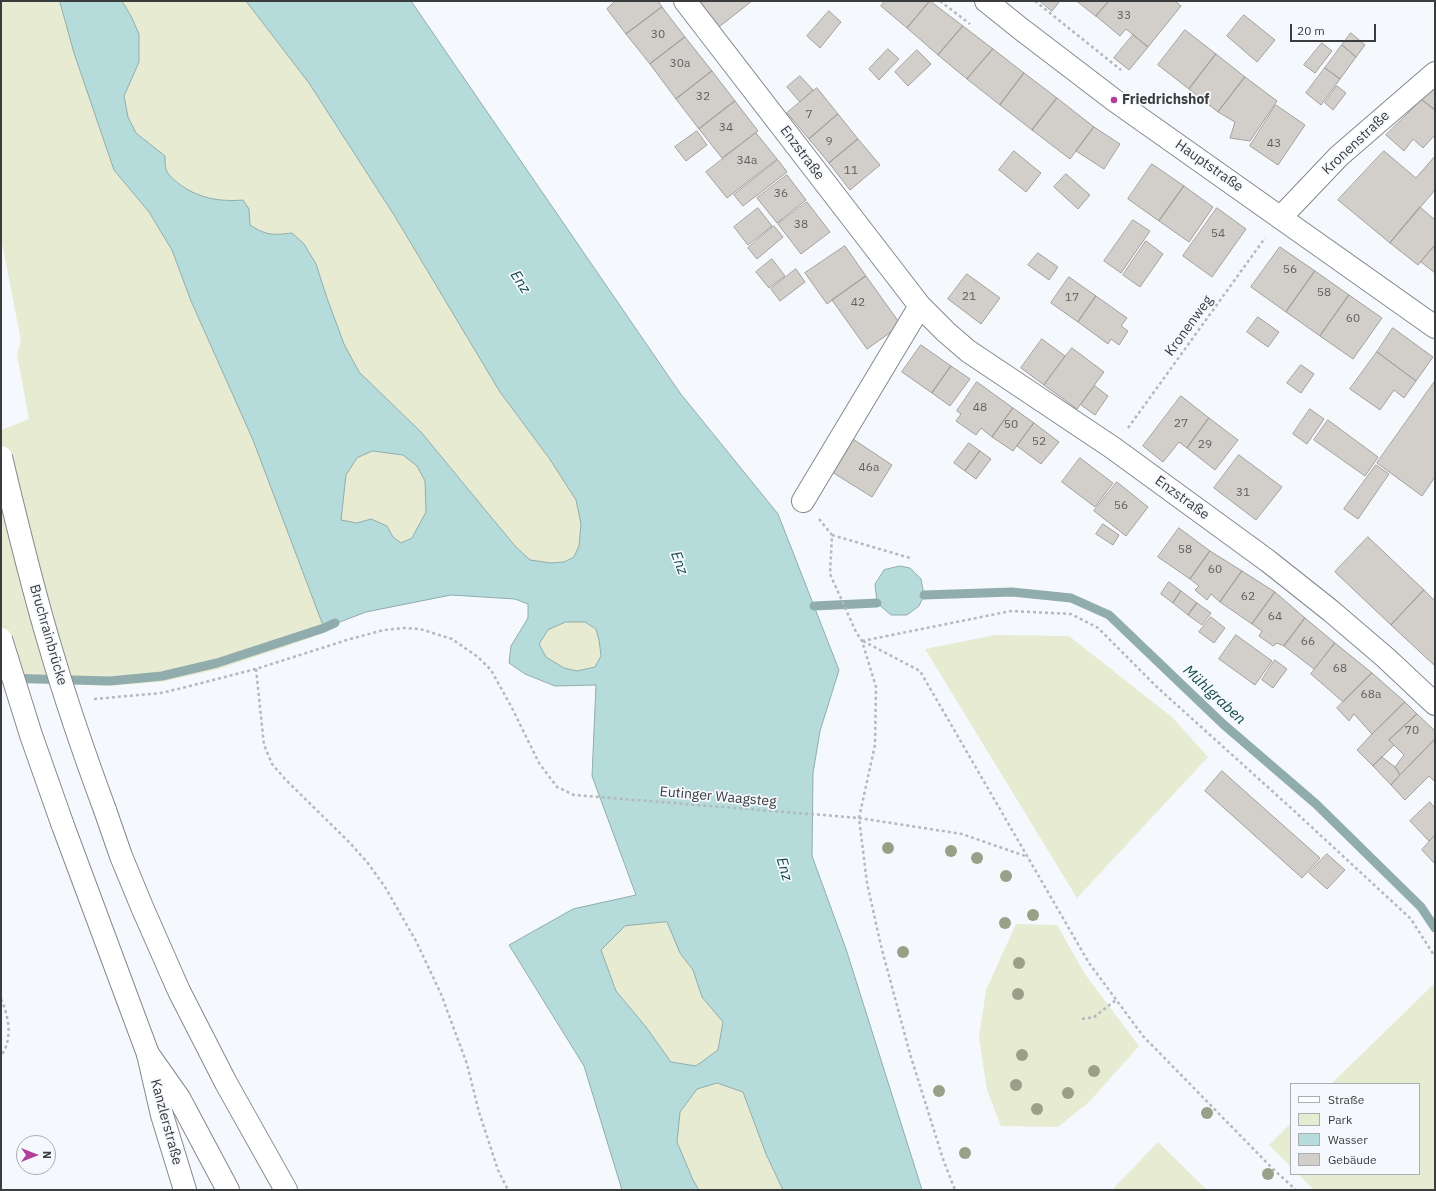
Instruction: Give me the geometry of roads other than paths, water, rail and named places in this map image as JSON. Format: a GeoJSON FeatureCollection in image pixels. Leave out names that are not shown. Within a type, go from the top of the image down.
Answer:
{"type":"FeatureCollection","features":[{"type":"Feature","properties":{"kind":"street","name":"Enzstraße"},"geometry":{"type":"LineString","coordinates":[[685,1],[920,306],[946,332],[968,351],[1113,448],[1268,561],[1332,611],[1386,658],[1435,704]]}},
{"type":"Feature","properties":{"kind":"street","name":"Hauptstraße"},"geometry":{"type":"LineString","coordinates":[[986,1],[1114,100],[1435,327]]}},
{"type":"Feature","properties":{"kind":"street","name":"Kronenstraße"},"geometry":{"type":"LineString","coordinates":[[1281,217],[1339,156],[1435,73]]}},
{"type":"Feature","properties":{"kind":"street"},"geometry":{"type":"LineString","coordinates":[[803,501],[920,306]]}},
{"type":"Feature","properties":{"kind":"street","name":"Bruchrainbrücke"},"geometry":{"type":"LineString","coordinates":[[1,457],[20,538],[50,645],[77,732],[127,870],[179,991],[226,1083],[286,1190]]}},
{"type":"Feature","properties":{"kind":"street"},"geometry":{"type":"LineString","coordinates":[[1,639],[31,735],[62,823],[148,1054],[180,1098],[228,1190]]}},
{"type":"Feature","properties":{"kind":"street","name":"Kanzlerstraße"},"geometry":{"type":"LineString","coordinates":[[148,1054],[162,1115],[185,1190]]}},
{"type":"Feature","properties":{"kind":"water","name":"Enz"},"geometry":{"type":"Polygon","coordinates":[[[60,1],[122,1],[139,34],[139,62],[124,96],[128,117],[136,133],[165,156],[168,173],[185,188],[209,198],[243,200],[249,209],[250,225],[270,234],[292,233],[304,244],[316,264],[344,344],[359,372],[421,432],[515,546],[530,560],[551,563],[564,562],[574,557],[579,546],[581,524],[576,500],[549,458],[500,392],[394,215],[309,83],[246,1],[411,1],[680,393],[778,514],[839,670],[820,731],[813,773],[812,856],[846,949],[922,1190],[783,1190],[766,1154],[743,1092],[717,1083],[697,1089],[680,1112],[677,1142],[693,1180],[699,1190],[622,1190],[584,1066],[509,945],[573,909],[636,895],[592,776],[596,685],[555,686],[525,674],[509,663],[511,646],[528,618],[528,604],[515,599],[451,595],[366,612],[324,628],[253,440],[191,301],[172,250],[149,212],[114,170],[74,53],[60,1]],[[373,451],[357,458],[346,475],[341,520],[357,523],[371,519],[387,526],[393,537],[401,543],[412,538],[426,512],[425,481],[417,466],[403,455],[373,451]],[[566,622],[548,630],[539,644],[546,657],[564,668],[577,671],[595,667],[601,656],[596,629],[585,622],[566,622]],[[667,922],[625,926],[601,950],[616,991],[646,1027],[671,1062],[696,1066],[718,1050],[723,1022],[702,997],[693,970],[680,953],[667,922]]]}},
{"type":"Feature","properties":{"kind":"water"},"geometry":{"type":"Polygon","coordinates":[[[900,566],[910,568],[921,579],[924,595],[919,606],[907,615],[891,615],[877,603],[875,584],[884,570],[900,566]]]}},
{"type":"Feature","properties":{"kind":"waterway","name":"Mühlgraben"},"geometry":{"type":"LineString","coordinates":[[924,595],[1012,592],[1071,598],[1109,615],[1223,724],[1316,804],[1421,907],[1435,928]]}},
{"type":"Feature","properties":{"kind":"waterway","name":"Mühlgraben"},"geometry":{"type":"LineString","coordinates":[[814,606],[877,603]]}},
{"type":"Feature","properties":{"kind":"waterway"},"geometry":{"type":"LineString","coordinates":[[1,678],[110,681],[162,676],[217,663],[324,628],[335,623]]}},
{"type":"Feature","properties":{"kind":"place","name":"Friedrichshof"},"geometry":{"type":"Point","coordinates":[1114,100]}}]}
